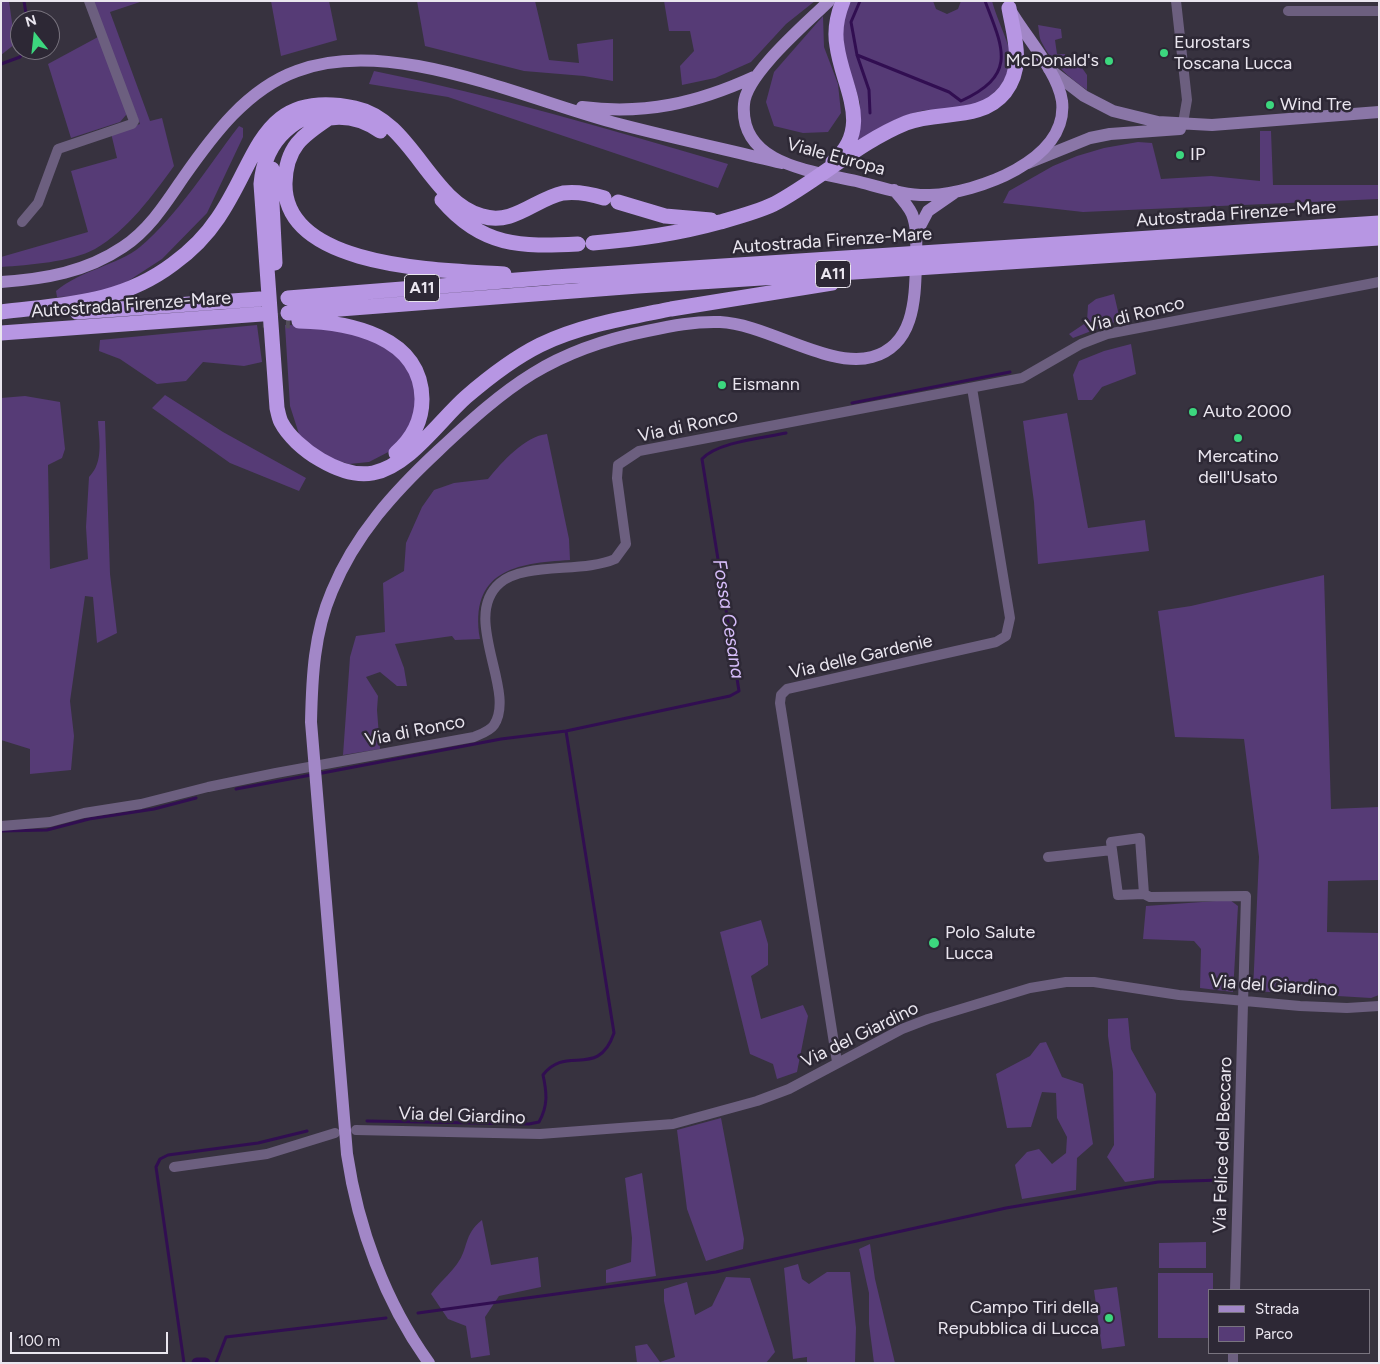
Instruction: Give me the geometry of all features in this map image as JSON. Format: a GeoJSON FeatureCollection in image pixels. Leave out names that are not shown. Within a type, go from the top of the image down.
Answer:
{"type":"FeatureCollection","features":[{"type":"Feature","properties":{"kind":"highway"},"geometry":{"type":"LineString","coordinates":[[805,186],[843,151],[854,121],[851,93],[839,56],[836,36],[838,16],[843,1]]}},
{"type":"Feature","properties":{"kind":"highway"},"geometry":{"type":"LineString","coordinates":[[269,240],[272,171],[279,152],[304,127],[330,117],[354,118],[382,132],[450,210],[482,234],[516,245],[586,244],[655,238],[723,221],[772,205],[900,126],[926,118],[972,112],[998,100],[1011,82],[1017,64],[1018,53],[1008,5]]}},
{"type":"Feature","properties":{"kind":"highway"},"geometry":{"type":"LineString","coordinates":[[1,312],[96,300],[119,293],[162,271],[193,248],[210,229],[226,206],[255,149],[279,120],[308,105],[318,103],[366,111],[385,122],[452,198],[470,212],[480,216],[505,218],[564,193],[582,192],[665,216],[723,221]]}},
{"type":"Feature","properties":{"kind":"highway"},"geometry":{"type":"LineString","coordinates":[[340,106],[303,117],[284,132],[270,150],[263,167],[261,184],[269,240],[276,344],[288,422],[298,442],[312,455],[340,468],[362,474],[391,467],[409,453],[466,397],[488,380],[527,352],[566,334],[635,316],[898,270]]}},
{"type":"Feature","properties":{"kind":"highway"},"geometry":{"type":"LineString","coordinates":[[330,117],[312,129],[295,145],[290,153],[285,174],[285,186],[290,206],[305,228],[316,237],[347,253],[389,264],[555,277]]}},
{"type":"Feature","properties":{"kind":"highway","name":"Autostrada Firenze-Mare"},"geometry":{"type":"LineString","coordinates":[[289,310],[555,277],[1379,224]]}},
{"type":"Feature","properties":{"kind":"highway","name":"Autostrada Firenze-Mare"},"geometry":{"type":"LineString","coordinates":[[289,310],[1379,238]]}},
{"type":"Feature","properties":{"kind":"highway"},"geometry":{"type":"LineString","coordinates":[[289,310],[370,332],[399,349],[413,366],[417,375],[422,396],[420,415],[407,442],[384,460],[359,468],[340,468]]}},
{"type":"Feature","properties":{"kind":"highway","name":"Autostrada Firenze-Mare"},"geometry":{"type":"LineString","coordinates":[[1,317],[262,311],[203,319],[1,333]]}},
{"type":"Feature","properties":{"kind":"main road","name":"Viale Europa"},"geometry":{"type":"LineString","coordinates":[[829,1],[754,77],[744,102],[745,123],[759,147],[785,164],[889,189],[930,195],[956,191],[990,182],[1025,164],[1090,138],[1110,134],[1379,112]]}},
{"type":"Feature","properties":{"kind":"main road","name":"Viale Europa"},"geometry":{"type":"LineString","coordinates":[[1008,5],[1049,69],[1061,96],[1060,122],[1050,140],[1025,164]]}},
{"type":"Feature","properties":{"kind":"main road"},"geometry":{"type":"LineString","coordinates":[[1,282],[53,277],[73,272],[124,247],[155,219],[204,148],[228,120],[266,87],[298,70],[336,62],[381,60],[428,69],[557,104],[618,124],[785,164]]}},
{"type":"Feature","properties":{"kind":"main road","name":"Viale Europa"},"geometry":{"type":"LineString","coordinates":[[1049,69],[1084,96],[1113,112],[1135,118],[1212,125]]}},
{"type":"Feature","properties":{"kind":"main road"},"geometry":{"type":"LineString","coordinates":[[557,104],[627,111],[679,104],[712,95],[754,77]]}},
{"type":"Feature","properties":{"kind":"main road"},"geometry":{"type":"LineString","coordinates":[[429,1363],[406,1327],[380,1275],[362,1223],[349,1172],[338,1063],[314,758],[311,688],[321,625],[337,580],[359,539],[392,496],[470,421],[503,392],[542,367],[590,346],[617,337],[694,322],[737,324],[835,356],[869,358],[885,351],[901,336],[909,322],[914,304],[917,232],[909,207],[889,189]]}},
{"type":"Feature","properties":{"kind":"main road"},"geometry":{"type":"LineString","coordinates":[[917,232],[928,211],[956,191]]}},
{"type":"Feature","properties":{"kind":"street"},"geometry":{"type":"LineString","coordinates":[[22,222],[38,202],[58,149],[132,124],[134,121],[89,1]]}},
{"type":"Feature","properties":{"kind":"street"},"geometry":{"type":"LineString","coordinates":[[1176,1],[1187,100],[1183,122]]}},
{"type":"Feature","properties":{"kind":"street"},"geometry":{"type":"LineString","coordinates":[[1288,11],[1379,11]]}},
{"type":"Feature","properties":{"kind":"street","name":"Via di Ronco"},"geometry":{"type":"LineString","coordinates":[[1,826],[50,822],[84,813],[141,804],[208,787],[276,773],[474,737],[494,725],[498,716],[498,696],[485,617],[487,598],[501,581],[514,574],[594,565],[616,559],[626,544],[617,478],[618,465],[627,457],[639,451],[1022,378],[1081,344],[1107,334],[1379,282]]}},
{"type":"Feature","properties":{"kind":"street","name":"Via delle Gardenie"},"geometry":{"type":"LineString","coordinates":[[837,1062],[780,703],[781,695],[787,689],[996,642],[1006,636],[1010,618],[972,388]]}},
{"type":"Feature","properties":{"kind":"street"},"geometry":{"type":"LineString","coordinates":[[1144,894],[1140,838],[1111,842],[1118,894],[1144,894],[1150,897],[1246,896],[1244,1001]]}},
{"type":"Feature","properties":{"kind":"street"},"geometry":{"type":"LineString","coordinates":[[1048,857],[1112,850]]}},
{"type":"Feature","properties":{"kind":"street","name":"Via del Giardino"},"geometry":{"type":"LineString","coordinates":[[356,1130],[540,1134],[673,1124],[765,1098],[789,1089],[902,1029],[928,1019],[1030,988],[1066,982],[1094,982],[1179,995],[1244,1001],[1347,1008],[1379,1006]]}},
{"type":"Feature","properties":{"kind":"street","name":"Via Felice del Beccaro"},"geometry":{"type":"LineString","coordinates":[[1235,1289],[1244,1001]]}},
{"type":"Feature","properties":{"kind":"street"},"geometry":{"type":"LineString","coordinates":[[174,1167],[267,1154],[335,1133]]}},
{"type":"Feature","properties":{"kind":"green space"},"geometry":{"type":"Polygon","coordinates":[[[1,1],[9,1],[10,48],[1,55],[1,1]]]}},
{"type":"Feature","properties":{"kind":"green space"},"geometry":{"type":"Polygon","coordinates":[[[92,1],[143,1],[110,12],[150,121],[162,118],[174,166],[129,222],[95,249],[62,260],[1,267],[1,257],[88,232],[71,171],[117,158],[111,133],[140,124],[92,1]]]}},
{"type":"Feature","properties":{"kind":"green space"},"geometry":{"type":"Polygon","coordinates":[[[271,1],[329,1],[337,40],[281,56],[271,1]]]}},
{"type":"Feature","properties":{"kind":"green space"},"geometry":{"type":"Polygon","coordinates":[[[417,1],[535,1],[549,60],[579,63],[577,44],[613,39],[613,81],[584,76],[524,71],[425,46],[417,1]]]}},
{"type":"Feature","properties":{"kind":"green space"},"geometry":{"type":"Polygon","coordinates":[[[664,1],[815,1],[786,24],[751,62],[715,78],[682,85],[680,66],[694,51],[690,31],[669,31],[664,1]]]}},
{"type":"Feature","properties":{"kind":"green space"},"geometry":{"type":"Polygon","coordinates":[[[849,1],[933,1],[936,9],[947,14],[958,9],[961,1],[992,1],[1008,45],[1009,68],[1005,77],[992,94],[974,106],[958,110],[926,110],[913,113],[889,125],[860,144],[857,139],[860,103],[845,62],[841,29],[849,1]]]}},
{"type":"Feature","properties":{"kind":"green space"},"geometry":{"type":"Polygon","coordinates":[[[823,16],[824,47],[838,84],[841,113],[828,132],[803,133],[774,126],[766,102],[774,72],[823,16]]]}},
{"type":"Feature","properties":{"kind":"green space"},"geometry":{"type":"Polygon","coordinates":[[[1038,25],[1061,29],[1062,38],[1055,40],[1057,54],[1065,54],[1067,67],[1080,65],[1087,75],[1087,90],[1073,80],[1049,55],[1040,39],[1038,25]]]}},
{"type":"Feature","properties":{"kind":"green space"},"geometry":{"type":"Polygon","coordinates":[[[98,37],[126,109],[126,115],[120,122],[71,138],[48,64],[60,60],[60,58],[98,37]]]}},
{"type":"Feature","properties":{"kind":"green space"},"geometry":{"type":"Polygon","coordinates":[[[374,71],[508,102],[728,164],[718,188],[448,97],[369,84],[374,71]]]}},
{"type":"Feature","properties":{"kind":"green space"},"geometry":{"type":"Polygon","coordinates":[[[239,126],[243,128],[243,137],[207,213],[162,259],[125,283],[86,296],[57,297],[56,291],[66,284],[121,259],[140,247],[154,234],[180,205],[239,126]]]}},
{"type":"Feature","properties":{"kind":"green space"},"geometry":{"type":"Polygon","coordinates":[[[1260,131],[1271,131],[1273,185],[1379,185],[1379,199],[1083,212],[1003,203],[1009,191],[1053,166],[1104,148],[1138,142],[1152,143],[1161,179],[1211,176],[1260,181],[1260,131]]]}},
{"type":"Feature","properties":{"kind":"green space"},"geometry":{"type":"Polygon","coordinates":[[[1114,294],[1120,320],[1073,338],[1069,334],[1087,322],[1088,305],[1096,299],[1114,294]]]}},
{"type":"Feature","properties":{"kind":"green space"},"geometry":{"type":"Polygon","coordinates":[[[257,325],[262,362],[244,366],[203,362],[186,381],[157,384],[120,359],[99,351],[100,340],[257,325]]]}},
{"type":"Feature","properties":{"kind":"green space"},"geometry":{"type":"Polygon","coordinates":[[[285,325],[332,326],[387,345],[413,375],[416,414],[396,448],[369,462],[349,464],[320,455],[299,434],[290,406],[285,325]]]}},
{"type":"Feature","properties":{"kind":"green space"},"geometry":{"type":"Polygon","coordinates":[[[1131,344],[1136,374],[1102,387],[1092,400],[1078,400],[1073,375],[1079,361],[1104,351],[1131,344]]]}},
{"type":"Feature","properties":{"kind":"green space"},"geometry":{"type":"Polygon","coordinates":[[[165,395],[223,432],[306,478],[299,491],[230,463],[152,408],[165,395]]]}},
{"type":"Feature","properties":{"kind":"green space"},"geometry":{"type":"Polygon","coordinates":[[[25,396],[60,402],[65,449],[62,458],[48,465],[50,569],[88,559],[86,527],[89,477],[94,471],[99,458],[98,421],[105,421],[110,574],[117,633],[97,643],[93,597],[85,596],[70,701],[74,736],[71,770],[30,774],[30,749],[1,740],[1,398],[25,396]]]}},
{"type":"Feature","properties":{"kind":"green space"},"geometry":{"type":"Polygon","coordinates":[[[1067,413],[1088,528],[1145,520],[1149,551],[1038,564],[1034,502],[1023,421],[1067,413]]]}},
{"type":"Feature","properties":{"kind":"green space"},"geometry":{"type":"Polygon","coordinates":[[[547,434],[569,539],[570,560],[531,564],[514,568],[500,575],[489,585],[482,598],[478,616],[480,639],[455,640],[452,636],[395,644],[404,668],[407,686],[397,686],[380,672],[366,677],[378,696],[377,710],[380,749],[343,755],[350,657],[356,636],[385,632],[383,583],[404,571],[406,543],[422,507],[434,490],[454,483],[488,479],[514,451],[530,439],[547,434]]]}},
{"type":"Feature","properties":{"kind":"green space"},"geometry":{"type":"Polygon","coordinates":[[[1324,575],[1331,809],[1379,807],[1379,880],[1328,881],[1327,932],[1379,933],[1379,995],[1371,998],[1253,991],[1259,857],[1244,739],[1175,737],[1158,611],[1191,606],[1324,575]]]}},
{"type":"Feature","properties":{"kind":"green space"},"geometry":{"type":"Polygon","coordinates":[[[1230,900],[1238,906],[1233,992],[1200,988],[1201,949],[1194,941],[1143,939],[1146,906],[1230,900]]]}},
{"type":"Feature","properties":{"kind":"green space"},"geometry":{"type":"Polygon","coordinates":[[[761,920],[768,944],[768,965],[751,976],[761,1019],[803,1005],[808,1016],[797,1072],[777,1079],[773,1064],[750,1054],[720,932],[761,920]]]}},
{"type":"Feature","properties":{"kind":"green space"},"geometry":{"type":"Polygon","coordinates":[[[1128,1018],[1131,1049],[1156,1094],[1154,1178],[1125,1182],[1107,1157],[1114,1145],[1113,1072],[1108,1036],[1108,1019],[1128,1018]]]}},
{"type":"Feature","properties":{"kind":"green space"},"geometry":{"type":"Polygon","coordinates":[[[1046,1042],[1062,1077],[1083,1084],[1093,1144],[1077,1158],[1076,1190],[1022,1199],[1015,1165],[1027,1152],[1039,1149],[1052,1164],[1066,1153],[1067,1137],[1057,1118],[1056,1093],[1042,1092],[1031,1127],[1007,1128],[996,1074],[1030,1056],[1040,1043],[1046,1042]]]}},
{"type":"Feature","properties":{"kind":"green space"},"geometry":{"type":"Polygon","coordinates":[[[721,1118],[744,1239],[743,1249],[706,1261],[687,1209],[677,1130],[721,1118]]]}},
{"type":"Feature","properties":{"kind":"green space"},"geometry":{"type":"Polygon","coordinates":[[[642,1173],[656,1276],[606,1283],[606,1270],[631,1262],[632,1238],[625,1178],[642,1173]]]}},
{"type":"Feature","properties":{"kind":"green space"},"geometry":{"type":"Polygon","coordinates":[[[482,1220],[491,1265],[538,1257],[541,1287],[499,1296],[485,1317],[490,1355],[471,1358],[466,1326],[448,1319],[431,1294],[457,1264],[469,1236],[482,1220]]]}},
{"type":"Feature","properties":{"kind":"green space"},"geometry":{"type":"Polygon","coordinates":[[[1206,1242],[1206,1268],[1159,1268],[1159,1243],[1206,1242]]]}},
{"type":"Feature","properties":{"kind":"green space"},"geometry":{"type":"Polygon","coordinates":[[[870,1244],[875,1279],[895,1363],[874,1363],[869,1324],[869,1293],[859,1249],[870,1244]]]}},
{"type":"Feature","properties":{"kind":"green space"},"geometry":{"type":"Polygon","coordinates":[[[798,1264],[802,1279],[809,1284],[827,1272],[850,1272],[856,1328],[855,1363],[807,1363],[807,1357],[793,1359],[784,1268],[798,1264]]]}},
{"type":"Feature","properties":{"kind":"green space"},"geometry":{"type":"Polygon","coordinates":[[[1158,1273],[1213,1273],[1213,1289],[1208,1289],[1208,1338],[1158,1338],[1158,1273]]]}},
{"type":"Feature","properties":{"kind":"green space"},"geometry":{"type":"Polygon","coordinates":[[[726,1277],[750,1278],[775,1352],[766,1363],[637,1363],[635,1346],[647,1344],[660,1362],[675,1357],[664,1301],[664,1289],[687,1282],[695,1315],[712,1306],[726,1277]]]}},
{"type":"Feature","properties":{"kind":"green space","name":"Campo Tiri della Repubblica di Lucca"},"geometry":{"type":"Polygon","coordinates":[[[1117,1287],[1125,1346],[1102,1349],[1094,1290],[1117,1287]]]}},
{"type":"Feature","properties":{"kind":"waterway"},"geometry":{"type":"LineString","coordinates":[[24,1],[25,10]]}},
{"type":"Feature","properties":{"kind":"waterway"},"geometry":{"type":"LineString","coordinates":[[860,1],[851,22],[857,55],[869,90],[870,113]]}},
{"type":"Feature","properties":{"kind":"waterway"},"geometry":{"type":"LineString","coordinates":[[857,55],[949,92],[961,101],[979,91],[991,81],[998,71],[1001,60],[1001,47],[985,1]]}},
{"type":"Feature","properties":{"kind":"waterway"},"geometry":{"type":"LineString","coordinates":[[1,64],[12,60]]}},
{"type":"Feature","properties":{"kind":"waterway","name":"Fossa Cesana"},"geometry":{"type":"LineString","coordinates":[[852,403],[1010,372]]}},
{"type":"Feature","properties":{"kind":"waterway","name":"Fossa Cesana"},"geometry":{"type":"LineString","coordinates":[[317,774],[501,739],[566,731],[730,696],[739,691],[702,459],[718,448],[786,433]]}},
{"type":"Feature","properties":{"kind":"waterway"},"geometry":{"type":"LineString","coordinates":[[367,1121],[529,1124],[539,1122],[546,1099],[543,1075],[552,1066],[571,1060],[591,1059],[599,1055],[607,1047],[614,1033],[566,731]]}},
{"type":"Feature","properties":{"kind":"waterway"},"geometry":{"type":"LineString","coordinates":[[236,789],[311,775]]}},
{"type":"Feature","properties":{"kind":"waterway"},"geometry":{"type":"LineString","coordinates":[[1,831],[47,830],[89,819],[154,809],[196,798]]}},
{"type":"Feature","properties":{"kind":"waterway"},"geometry":{"type":"LineString","coordinates":[[184,1363],[156,1167],[160,1159],[168,1155],[258,1143],[307,1131]]}},
{"type":"Feature","properties":{"kind":"waterway"},"geometry":{"type":"LineString","coordinates":[[418,1313],[716,1272],[1006,1208],[1158,1182],[1221,1180]]}},
{"type":"Feature","properties":{"kind":"waterway"},"geometry":{"type":"LineString","coordinates":[[216,1363],[226,1337],[386,1318]]}},
{"type":"Feature","properties":{"kind":"waterway"},"geometry":{"type":"LineString","coordinates":[[197,1363],[205,1363]]}},
{"type":"Feature","properties":{"kind":"tunnel"},"geometry":{"type":"LineString","coordinates":[[263,320],[290,321]]}},
{"type":"Feature","properties":{"kind":"place","name":"Eurostars Toscana Lucca"},"geometry":{"type":"Point","coordinates":[1164,53]}},
{"type":"Feature","properties":{"kind":"place","name":"McDonald's"},"geometry":{"type":"Point","coordinates":[1109,61]}},
{"type":"Feature","properties":{"kind":"place","name":"Wind Tre"},"geometry":{"type":"Point","coordinates":[1270,105]}},
{"type":"Feature","properties":{"kind":"place","name":"IP"},"geometry":{"type":"Point","coordinates":[1180,155]}},
{"type":"Feature","properties":{"kind":"place","name":"Eismann"},"geometry":{"type":"Point","coordinates":[722,385]}},
{"type":"Feature","properties":{"kind":"place","name":"Auto 2000"},"geometry":{"type":"Point","coordinates":[1193,412]}},
{"type":"Feature","properties":{"kind":"place","name":"Mercatino dell'Usato"},"geometry":{"type":"Point","coordinates":[1238,438]}},
{"type":"Feature","properties":{"kind":"place","name":"Polo Salute Lucca"},"geometry":{"type":"Point","coordinates":[934,943]}},
{"type":"Feature","properties":{"kind":"place","name":"Campo Tiri della Repubblica di Lucca"},"geometry":{"type":"Point","coordinates":[1109,1318]}}]}
